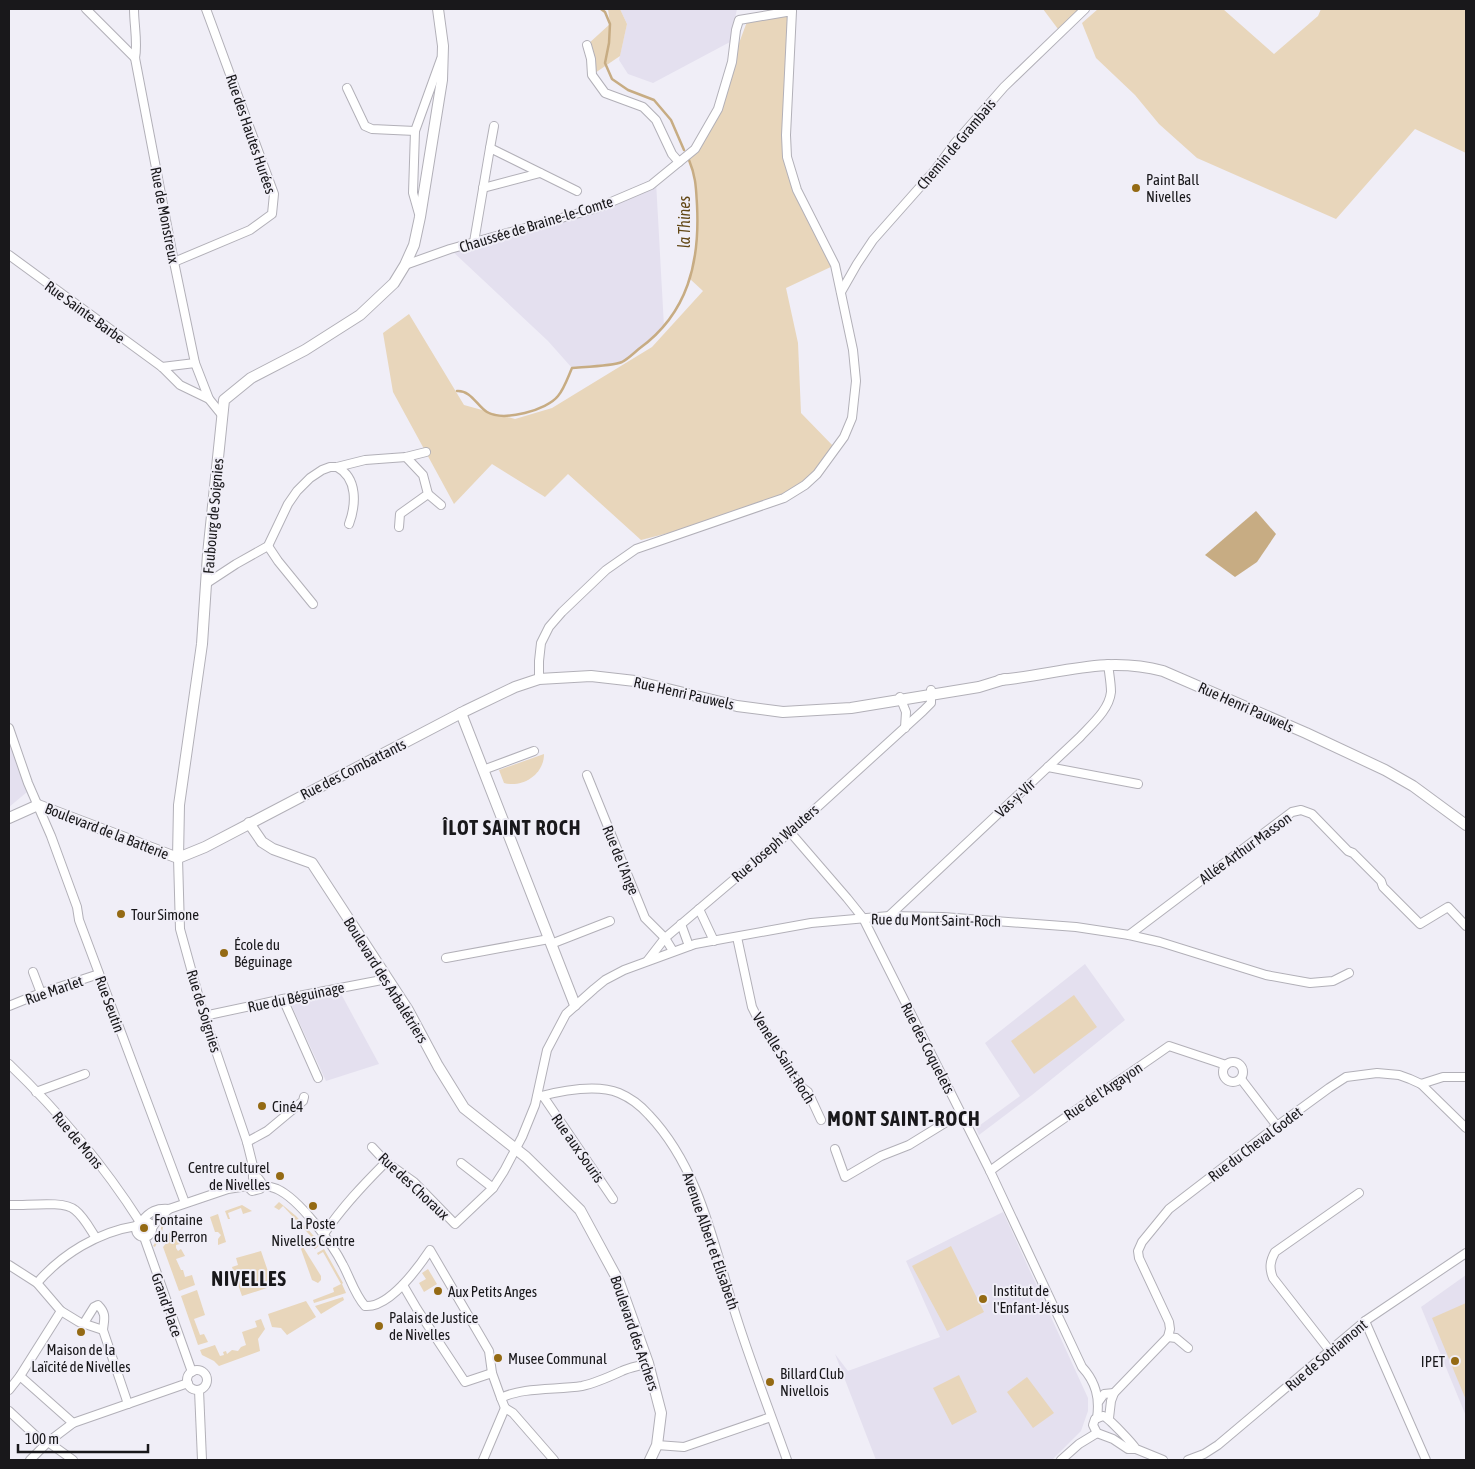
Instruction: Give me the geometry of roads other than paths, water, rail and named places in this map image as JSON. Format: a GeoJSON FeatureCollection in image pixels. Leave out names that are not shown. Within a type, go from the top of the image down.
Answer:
{"type":"FeatureCollection","features":[{"type":"Feature","properties":{"kind":"main road"},"geometry":{"type":"LineString","coordinates":[[405,265],[414,245],[420,217],[442,80],[443,52],[435,10]]}},
{"type":"Feature","properties":{"kind":"main road","name":"Faubourg de Soignies"},"geometry":{"type":"LineString","coordinates":[[178,858],[179,805],[202,644],[208,554],[224,400],[251,378],[305,350],[360,315],[394,283],[405,265]]}},
{"type":"Feature","properties":{"kind":"main road","name":"Rue Henri Pauwels"},"geometry":{"type":"LineString","coordinates":[[528,682],[539,679],[591,676],[610,677],[635,681],[737,706],[783,712],[828,709],[900,698],[976,682],[1005,680],[1108,664],[1149,667],[1169,673],[1306,733],[1401,779],[1442,806],[1466,825]]}},
{"type":"Feature","properties":{"kind":"main road","name":"Rue des Combattants"},"geometry":{"type":"LineString","coordinates":[[178,858],[205,847],[461,713],[528,682]]}},
{"type":"Feature","properties":{"kind":"main road"},"geometry":{"type":"LineString","coordinates":[[461,713],[575,1005]]}},
{"type":"Feature","properties":{"kind":"main road","name":"Boulevard de la Batterie"},"geometry":{"type":"LineString","coordinates":[[9,818],[38,805],[178,858]]}},
{"type":"Feature","properties":{"kind":"main road","name":"Boulevard des Arbalétriers"},"geometry":{"type":"LineString","coordinates":[[249,823],[262,842],[273,849],[312,863],[408,1010],[438,1066],[464,1108],[515,1149]]}},
{"type":"Feature","properties":{"kind":"main road","name":"Boulevard des Archers"},"geometry":{"type":"LineString","coordinates":[[515,1149],[526,1157],[580,1210],[619,1282],[648,1363],[661,1413],[657,1446],[650,1460]]}},
{"type":"Feature","properties":{"kind":"street"},"geometry":{"type":"LineString","coordinates":[[86,9],[135,58]]}},
{"type":"Feature","properties":{"kind":"street","name":"Rue de Monstreux"},"geometry":{"type":"LineString","coordinates":[[134,9],[137,50],[135,58],[195,363],[209,399],[222,415]]}},
{"type":"Feature","properties":{"kind":"street","name":"Rue des Hautes Hurées"},"geometry":{"type":"LineString","coordinates":[[174,262],[250,230],[272,214],[274,194],[206,9]]}},
{"type":"Feature","properties":{"kind":"street","name":"Chemin de Grambais"},"geometry":{"type":"LineString","coordinates":[[841,292],[873,240],[955,143],[1004,87],[1085,9]]}},
{"type":"Feature","properties":{"kind":"street","name":"Chaussée de Braine-le-Comte"},"geometry":{"type":"LineString","coordinates":[[405,265],[474,242],[597,208],[651,185],[695,149],[718,109],[732,62],[739,20],[792,11],[786,135],[787,157],[797,190],[835,266],[841,292]]}},
{"type":"Feature","properties":{"kind":"street"},"geometry":{"type":"LineString","coordinates":[[587,45],[591,59],[592,75],[605,93],[643,107],[656,120],[672,154],[679,162]]}},
{"type":"Feature","properties":{"kind":"street"},"geometry":{"type":"LineString","coordinates":[[420,217],[412,193],[415,131],[443,52]]}},
{"type":"Feature","properties":{"kind":"street"},"geometry":{"type":"LineString","coordinates":[[347,88],[365,126],[372,129],[415,131]]}},
{"type":"Feature","properties":{"kind":"street"},"geometry":{"type":"LineString","coordinates":[[474,242],[494,126]]}},
{"type":"Feature","properties":{"kind":"street"},"geometry":{"type":"LineString","coordinates":[[490,148],[577,191]]}},
{"type":"Feature","properties":{"kind":"street"},"geometry":{"type":"LineString","coordinates":[[483,188],[540,173]]}},
{"type":"Feature","properties":{"kind":"street","name":"Rue Sainte-Barbe"},"geometry":{"type":"LineString","coordinates":[[9,255],[162,367],[180,384],[209,399]]}},
{"type":"Feature","properties":{"kind":"street"},"geometry":{"type":"LineString","coordinates":[[539,679],[538,661],[541,643],[550,627],[562,612],[606,570],[636,549],[784,498],[805,485],[817,474],[844,437],[852,418],[856,398],[854,350],[841,292]]}},
{"type":"Feature","properties":{"kind":"street"},"geometry":{"type":"LineString","coordinates":[[162,367],[195,363]]}},
{"type":"Feature","properties":{"kind":"street"},"geometry":{"type":"LineString","coordinates":[[207,583],[268,546],[288,504],[297,491],[310,478],[322,470],[365,460],[406,457],[426,452]]}},
{"type":"Feature","properties":{"kind":"street"},"geometry":{"type":"LineString","coordinates":[[406,457],[423,475],[428,494],[441,505]]}},
{"type":"Feature","properties":{"kind":"street"},"geometry":{"type":"LineString","coordinates":[[337,467],[348,476],[353,489],[354,505],[349,524]]}},
{"type":"Feature","properties":{"kind":"street"},"geometry":{"type":"LineString","coordinates":[[399,527],[400,514],[428,494]]}},
{"type":"Feature","properties":{"kind":"street"},"geometry":{"type":"LineString","coordinates":[[268,546],[313,604]]}},
{"type":"Feature","properties":{"kind":"street","name":"Vas-y-Vir"},"geometry":{"type":"LineString","coordinates":[[889,916],[1048,768],[1100,716],[1109,702],[1111,690],[1108,664]]}},
{"type":"Feature","properties":{"kind":"street","name":"Rue Joseph Wauters"},"geometry":{"type":"LineString","coordinates":[[644,962],[665,938],[790,832],[905,728],[930,703],[931,692]]}},
{"type":"Feature","properties":{"kind":"street"},"geometry":{"type":"LineString","coordinates":[[900,698],[906,712],[905,728]]}},
{"type":"Feature","properties":{"kind":"street","name":"Rue Seutin"},"geometry":{"type":"LineString","coordinates":[[9,728],[28,783],[51,836],[99,974],[185,1203]]}},
{"type":"Feature","properties":{"kind":"street"},"geometry":{"type":"LineString","coordinates":[[483,770],[534,751]]}},
{"type":"Feature","properties":{"kind":"street"},"geometry":{"type":"LineString","coordinates":[[1048,768],[1138,784]]}},
{"type":"Feature","properties":{"kind":"street","name":"Rue de l'Ange"},"geometry":{"type":"LineString","coordinates":[[587,775],[645,918],[665,938],[673,951]]}},
{"type":"Feature","properties":{"kind":"street","name":"Allée Arthur Masson"},"geometry":{"type":"LineString","coordinates":[[1129,935],[1292,812],[1301,810],[1312,814],[1348,851],[1353,852],[1381,881],[1383,887],[1420,924],[1448,907],[1466,926]]}},
{"type":"Feature","properties":{"kind":"street","name":"Rue des Coquelets"},"geometry":{"type":"LineString","coordinates":[[790,832],[863,918],[990,1171],[1082,1367],[1093,1381],[1099,1402],[1097,1418]]}},
{"type":"Feature","properties":{"kind":"street","name":"Rue de Soignies"},"geometry":{"type":"LineString","coordinates":[[178,858],[180,929],[204,1016],[247,1142],[254,1177]]}},
{"type":"Feature","properties":{"kind":"street"},"geometry":{"type":"LineString","coordinates":[[699,909],[714,941]]}},
{"type":"Feature","properties":{"kind":"street","name":"Rue du Mont Saint-Roch"},"geometry":{"type":"LineString","coordinates":[[456,1224],[493,1188],[504,1172],[540,1097],[547,1050],[566,1014],[605,980],[624,970],[689,946],[811,923],[889,916],[943,917],[1076,927],[1129,935],[1160,942],[1266,975],[1310,983],[1333,981],[1349,973]]}},
{"type":"Feature","properties":{"kind":"street"},"geometry":{"type":"LineString","coordinates":[[446,958],[550,941],[610,921]]}},
{"type":"Feature","properties":{"kind":"street"},"geometry":{"type":"LineString","coordinates":[[681,924],[689,946]]}},
{"type":"Feature","properties":{"kind":"street","name":"Venelle Saint-Roch"},"geometry":{"type":"LineString","coordinates":[[737,937],[750,999],[758,1019],[800,1086],[808,1092],[821,1120]]}},
{"type":"Feature","properties":{"kind":"street"},"geometry":{"type":"LineString","coordinates":[[33,972],[41,992]]}},
{"type":"Feature","properties":{"kind":"street","name":"Rue Marlet"},"geometry":{"type":"LineString","coordinates":[[9,1006],[41,992],[99,974]]}},
{"type":"Feature","properties":{"kind":"street","name":"Rue du Béguinage"},"geometry":{"type":"LineString","coordinates":[[204,1016],[283,998],[387,979]]}},
{"type":"Feature","properties":{"kind":"street"},"geometry":{"type":"LineString","coordinates":[[283,998],[318,1078]]}},
{"type":"Feature","properties":{"kind":"street","name":"Rue de l'Argayon"},"geometry":{"type":"LineString","coordinates":[[990,1171],[1051,1126],[1101,1094],[1169,1046],[1226,1065]]}},
{"type":"Feature","properties":{"kind":"street"},"geometry":{"type":"LineString","coordinates":[[1233,1061],[1239,1063],[1244,1072],[1241,1079],[1233,1082],[1226,1079],[1223,1071],[1226,1065],[1233,1061]]}},
{"type":"Feature","properties":{"kind":"street","name":"Rue de Mons"},"geometry":{"type":"LineString","coordinates":[[9,1064],[72,1130],[111,1180],[139,1223]]}},
{"type":"Feature","properties":{"kind":"street","name":"Rue du Cheval Godet"},"geometry":{"type":"LineString","coordinates":[[1168,1337],[1170,1330],[1169,1322],[1139,1258],[1138,1251],[1142,1242],[1169,1209],[1329,1088],[1346,1077],[1377,1072],[1399,1075],[1421,1084],[1466,1128]]}},
{"type":"Feature","properties":{"kind":"street"},"geometry":{"type":"LineString","coordinates":[[36,1092],[85,1074]]}},
{"type":"Feature","properties":{"kind":"street"},"geometry":{"type":"LineString","coordinates":[[1421,1084],[1443,1077],[1466,1076]]}},
{"type":"Feature","properties":{"kind":"street"},"geometry":{"type":"LineString","coordinates":[[1241,1079],[1277,1126]]}},
{"type":"Feature","properties":{"kind":"street","name":"Avenue Albert et Elisabeth"},"geometry":{"type":"LineString","coordinates":[[540,1097],[602,1089],[619,1093],[633,1100],[644,1110],[671,1141],[685,1164],[700,1198],[731,1302],[787,1460]]}},
{"type":"Feature","properties":{"kind":"street"},"geometry":{"type":"LineString","coordinates":[[247,1142],[267,1130],[304,1101],[304,1097]]}},
{"type":"Feature","properties":{"kind":"street","name":"Rue aux Souris"},"geometry":{"type":"LineString","coordinates":[[540,1097],[613,1199]]}},
{"type":"Feature","properties":{"kind":"street"},"geometry":{"type":"LineString","coordinates":[[835,1149],[845,1177],[881,1156],[909,1145],[961,1113]]}},
{"type":"Feature","properties":{"kind":"street","name":"Rue des Choraux"},"geometry":{"type":"LineString","coordinates":[[372,1147],[386,1162],[414,1182],[456,1224]]}},
{"type":"Feature","properties":{"kind":"street"},"geometry":{"type":"LineString","coordinates":[[324,1234],[343,1208],[386,1162]]}},
{"type":"Feature","properties":{"kind":"street"},"geometry":{"type":"LineString","coordinates":[[461,1163],[493,1188]]}},
{"type":"Feature","properties":{"kind":"street"},"geometry":{"type":"LineString","coordinates":[[247,1186],[248,1181],[254,1177],[260,1180],[262,1184],[277,1189],[289,1198],[324,1234],[342,1262],[365,1306],[372,1306],[403,1285],[430,1250],[489,1351],[492,1372],[505,1408],[513,1413],[554,1460]]}},
{"type":"Feature","properties":{"kind":"street"},"geometry":{"type":"LineString","coordinates":[[247,1186],[255,1192],[260,1189],[262,1184]]}},
{"type":"Feature","properties":{"kind":"street"},"geometry":{"type":"LineString","coordinates":[[169,1209],[162,1208],[149,1212],[139,1223],[138,1235],[144,1237],[149,1235],[152,1228],[169,1209],[233,1188],[247,1186]]}},
{"type":"Feature","properties":{"kind":"street"},"geometry":{"type":"LineString","coordinates":[[1330,1351],[1273,1278],[1270,1271],[1270,1260],[1275,1252],[1358,1193]]}},
{"type":"Feature","properties":{"kind":"street"},"geometry":{"type":"LineString","coordinates":[[9,1205],[65,1205],[74,1208],[96,1238]]}},
{"type":"Feature","properties":{"kind":"street"},"geometry":{"type":"LineString","coordinates":[[37,1283],[50,1267],[67,1254],[96,1238],[139,1223],[150,1223],[152,1228]]}},
{"type":"Feature","properties":{"kind":"street","name":"Grand'Place"},"geometry":{"type":"LineString","coordinates":[[144,1237],[192,1372]]}},
{"type":"Feature","properties":{"kind":"street","name":"Rue de Sotriamont"},"geometry":{"type":"LineString","coordinates":[[1188,1460],[1218,1446],[1365,1322],[1466,1253]]}},
{"type":"Feature","properties":{"kind":"street"},"geometry":{"type":"LineString","coordinates":[[9,1265],[37,1283],[61,1311],[102,1330]]}},
{"type":"Feature","properties":{"kind":"street"},"geometry":{"type":"LineString","coordinates":[[403,1285],[465,1382],[492,1372]]}},
{"type":"Feature","properties":{"kind":"street"},"geometry":{"type":"LineString","coordinates":[[84,1323],[94,1307],[98,1305],[106,1317],[102,1330],[128,1404]]}},
{"type":"Feature","properties":{"kind":"street"},"geometry":{"type":"LineString","coordinates":[[9,1390],[61,1311]]}},
{"type":"Feature","properties":{"kind":"street"},"geometry":{"type":"LineString","coordinates":[[1365,1322],[1426,1460]]}},
{"type":"Feature","properties":{"kind":"street"},"geometry":{"type":"LineString","coordinates":[[1062,1460],[1079,1444],[1111,1430],[1111,1401],[1114,1393],[1168,1337],[1176,1338],[1188,1348]]}},
{"type":"Feature","properties":{"kind":"street"},"geometry":{"type":"LineString","coordinates":[[501,1398],[507,1394],[519,1392],[583,1385],[648,1363]]}},
{"type":"Feature","properties":{"kind":"street"},"geometry":{"type":"LineString","coordinates":[[198,1370],[206,1376],[206,1385],[199,1390],[192,1389],[188,1383],[188,1377],[192,1372],[198,1370]]}},
{"type":"Feature","properties":{"kind":"street"},"geometry":{"type":"LineString","coordinates":[[20,1376],[73,1424]]}},
{"type":"Feature","properties":{"kind":"street"},"geometry":{"type":"LineString","coordinates":[[30,1460],[48,1442],[73,1424],[188,1383]]}},
{"type":"Feature","properties":{"kind":"street"},"geometry":{"type":"LineString","coordinates":[[199,1390],[202,1460]]}},
{"type":"Feature","properties":{"kind":"street"},"geometry":{"type":"LineString","coordinates":[[1099,1402],[1104,1394],[1114,1393]]}},
{"type":"Feature","properties":{"kind":"street"},"geometry":{"type":"LineString","coordinates":[[483,1460],[505,1408]]}},
{"type":"Feature","properties":{"kind":"street"},"geometry":{"type":"LineString","coordinates":[[9,1411],[37,1437],[48,1442],[73,1460]]}},
{"type":"Feature","properties":{"kind":"street"},"geometry":{"type":"LineString","coordinates":[[1136,1449],[1133,1443],[1125,1438],[1110,1420],[1103,1416],[1097,1418],[1093,1425],[1100,1434],[1128,1449],[1136,1449],[1163,1460]]}},
{"type":"Feature","properties":{"kind":"street"},"geometry":{"type":"LineString","coordinates":[[657,1446],[684,1447],[771,1417]]}},
{"type":"Feature","properties":{"kind":"waterway","name":"la Thines"},"geometry":{"type":"LineString","coordinates":[[601,9],[605,12],[610,24],[605,63],[612,79],[628,90],[654,100],[671,120],[684,150]]}},
{"type":"Feature","properties":{"kind":"waterway","name":"la Thines"},"geometry":{"type":"LineString","coordinates":[[457,391],[466,393],[483,409],[494,415],[504,416],[525,413],[545,406],[558,396],[572,368],[622,362],[656,334],[670,319],[680,302],[688,285],[693,266],[696,246],[697,205],[696,188],[689,160]]}},
{"type":"Feature","properties":{"kind":"place","name":"Paint Ball Nivelles"},"geometry":{"type":"Point","coordinates":[1136,188]}},
{"type":"Feature","properties":{"kind":"place","name":"Tour Simone"},"geometry":{"type":"Point","coordinates":[121,914]}},
{"type":"Feature","properties":{"kind":"place","name":"École du Béguinage"},"geometry":{"type":"Point","coordinates":[224,953]}},
{"type":"Feature","properties":{"kind":"place","name":"Ciné4"},"geometry":{"type":"Point","coordinates":[262,1106]}},
{"type":"Feature","properties":{"kind":"place","name":"Centre culturel de Nivelles"},"geometry":{"type":"Point","coordinates":[280,1176]}},
{"type":"Feature","properties":{"kind":"place","name":"La Poste Nivelles Centre"},"geometry":{"type":"Point","coordinates":[313,1206]}},
{"type":"Feature","properties":{"kind":"place","name":"Fontaine du Perron"},"geometry":{"type":"Point","coordinates":[144,1228]}},
{"type":"Feature","properties":{"kind":"place","name":"Aux Petits Anges"},"geometry":{"type":"Point","coordinates":[438,1291]}},
{"type":"Feature","properties":{"kind":"place","name":"Institut de l'Enfant-Jésus"},"geometry":{"type":"Point","coordinates":[983,1299]}},
{"type":"Feature","properties":{"kind":"place","name":"Palais de Justice de Nivelles"},"geometry":{"type":"Point","coordinates":[379,1326]}},
{"type":"Feature","properties":{"kind":"place","name":"Maison de la Laïcité de Nivelles"},"geometry":{"type":"Point","coordinates":[81,1332]}},
{"type":"Feature","properties":{"kind":"place","name":"Musee Communal"},"geometry":{"type":"Point","coordinates":[498,1358]}},
{"type":"Feature","properties":{"kind":"place","name":"IPET"},"geometry":{"type":"Point","coordinates":[1455,1361]}},
{"type":"Feature","properties":{"kind":"place","name":"Billard Club Nivellois"},"geometry":{"type":"Point","coordinates":[770,1382]}},
{"type":"Feature","properties":{"kind":"district","name":"ÎLOT SAINT ROCH"},"geometry":{"type":"Point","coordinates":[512,827]}},
{"type":"Feature","properties":{"kind":"district","name":"MONT SAINT-ROCH"},"geometry":{"type":"Point","coordinates":[904,1118]}},
{"type":"Feature","properties":{"kind":"district","name":"NIVELLES"},"geometry":{"type":"Point","coordinates":[249,1278]}}]}
